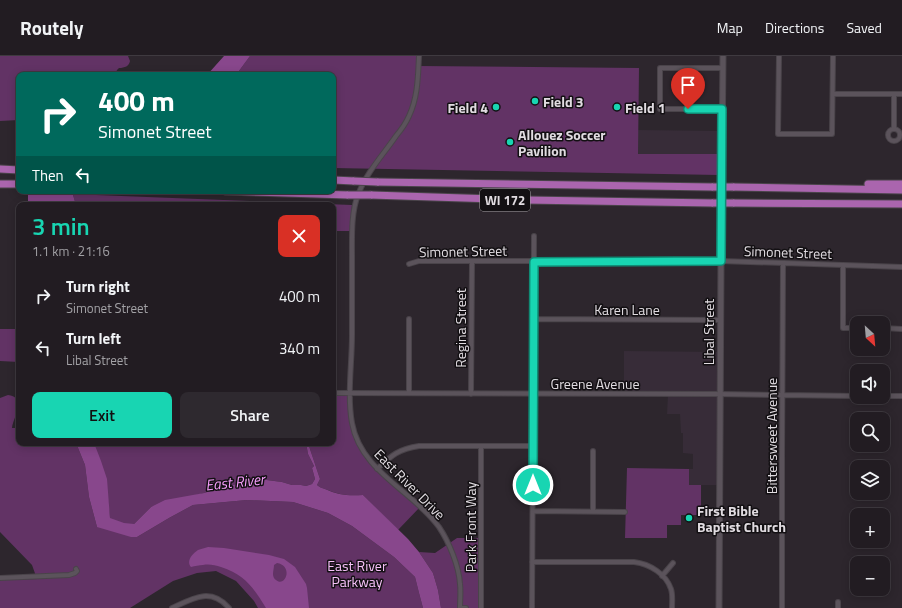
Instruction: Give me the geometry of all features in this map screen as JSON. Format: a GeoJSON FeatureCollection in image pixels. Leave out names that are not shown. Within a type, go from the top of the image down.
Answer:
{"type":"FeatureCollection","features":[{"type":"Feature","properties":{"kind":"highway"},"geometry":{"type":"LineString","coordinates":[[0,170],[16,170]]}},
{"type":"Feature","properties":{"kind":"highway","name":"WI 172"},"geometry":{"type":"LineString","coordinates":[[336,180],[902,190]]}},
{"type":"Feature","properties":{"kind":"highway"},"geometry":{"type":"LineString","coordinates":[[0,184],[16,184]]}},
{"type":"Feature","properties":{"kind":"highway"},"geometry":{"type":"LineString","coordinates":[[834,188],[847,184],[902,184]]}},
{"type":"Feature","properties":{"kind":"highway","name":"WI 172"},"geometry":{"type":"LineString","coordinates":[[317,194],[526,200],[902,204]]}},
{"type":"Feature","properties":{"kind":"highway"},"geometry":{"type":"LineString","coordinates":[[869,204],[885,208],[902,209]]}},
{"type":"Feature","properties":{"kind":"street","name":"East River Drive"},"geometry":{"type":"LineString","coordinates":[[419,56],[416,96],[409,116],[371,170],[361,186],[357,197],[352,231],[352,343],[350,394],[352,424],[363,452],[376,469],[428,515],[438,526],[452,551],[460,582],[460,608]]}},
{"type":"Feature","properties":{"kind":"street","name":"Libal Street"},"geometry":{"type":"LineString","coordinates":[[719,608],[723,56]]}},
{"type":"Feature","properties":{"kind":"street"},"geometry":{"type":"LineString","coordinates":[[779,56],[778,134],[832,134],[833,56]]}},
{"type":"Feature","properties":{"kind":"street"},"geometry":{"type":"LineString","coordinates":[[722,109],[660,109],[660,68],[723,68]]}},
{"type":"Feature","properties":{"kind":"street"},"geometry":{"type":"LineString","coordinates":[[832,94],[902,94]]}},
{"type":"Feature","properties":{"kind":"street"},"geometry":{"type":"LineString","coordinates":[[894,94],[894,129]]}},
{"type":"Feature","properties":{"kind":"street"},"geometry":{"type":"LineString","coordinates":[[532,608],[534,236]]}},
{"type":"Feature","properties":{"kind":"street","name":"Simonet Street"},"geometry":{"type":"LineString","coordinates":[[409,264],[419,261],[721,261],[902,267]]}},
{"type":"Feature","properties":{"kind":"street","name":"Regina Street"},"geometry":{"type":"LineString","coordinates":[[471,394],[472,262]]}},
{"type":"Feature","properties":{"kind":"street","name":"Bittersweet Avenue"},"geometry":{"type":"LineString","coordinates":[[782,608],[783,263]]}},
{"type":"Feature","properties":{"kind":"street"},"geometry":{"type":"LineString","coordinates":[[843,265],[843,328],[850,328]]}},
{"type":"Feature","properties":{"kind":"street"},"geometry":{"type":"LineString","coordinates":[[409,319],[409,393]]}},
{"type":"Feature","properties":{"kind":"street","name":"Karen Lane"},"geometry":{"type":"LineString","coordinates":[[533,320],[720,320]]}},
{"type":"Feature","properties":{"kind":"street"},"geometry":{"type":"LineString","coordinates":[[890,328],[902,328]]}},
{"type":"Feature","properties":{"kind":"street","name":"Greene Avenue"},"geometry":{"type":"LineString","coordinates":[[336,393],[720,394],[850,396]]}},
{"type":"Feature","properties":{"kind":"street"},"geometry":{"type":"LineString","coordinates":[[890,396],[902,396]]}},
{"type":"Feature","properties":{"kind":"street"},"geometry":{"type":"LineString","coordinates":[[376,469],[394,454],[406,448],[419,446],[533,446]]}},
{"type":"Feature","properties":{"kind":"street","name":"Park Front Way"},"geometry":{"type":"LineString","coordinates":[[481,446],[481,608]]}},
{"type":"Feature","properties":{"kind":"street"},"geometry":{"type":"LineString","coordinates":[[593,450],[593,511]]}},
{"type":"Feature","properties":{"kind":"street"},"geometry":{"type":"LineString","coordinates":[[533,511],[625,512]]}},
{"type":"Feature","properties":{"kind":"street"},"geometry":{"type":"LineString","coordinates":[[532,562],[641,563],[656,570],[669,584],[671,589],[672,608]]}},
{"type":"Feature","properties":{"kind":"street"},"geometry":{"type":"LineString","coordinates":[[662,576],[673,564]]}},
{"type":"Feature","properties":{"kind":"street"},"geometry":{"type":"LineString","coordinates":[[0,578],[69,575],[75,573],[76,569]]}},
{"type":"Feature","properties":{"kind":"street"},"geometry":{"type":"LineString","coordinates":[[172,608],[196,598],[207,596],[220,599],[229,608]]}},
{"type":"Feature","properties":{"kind":"street"},"geometry":{"type":"LineString","coordinates":[[838,602],[838,608]]}},
{"type":"Feature","properties":{"kind":"street"},"geometry":{"type":"LineString","coordinates":[[460,608],[466,608]]}},
{"type":"Feature","properties":{"kind":"shaded area"},"geometry":{"type":"Polygon","coordinates":[[[224,56],[250,56],[238,72],[210,72],[224,56]]]}},
{"type":"Feature","properties":{"kind":"shaded area"},"geometry":{"type":"Polygon","coordinates":[[[638,130],[719,131],[719,154],[638,154],[638,130]]]}},
{"type":"Feature","properties":{"kind":"shaded area"},"geometry":{"type":"Polygon","coordinates":[[[28,194],[73,194],[75,202],[28,202],[28,194]]]}},
{"type":"Feature","properties":{"kind":"shaded area"},"geometry":{"type":"Polygon","coordinates":[[[624,351],[720,352],[720,485],[689,485],[689,469],[693,469],[693,454],[683,453],[683,433],[681,433],[680,414],[667,414],[668,395],[624,394],[624,351]]]}},
{"type":"Feature","properties":{"kind":"shaded area"},"geometry":{"type":"Polygon","coordinates":[[[77,446],[95,446],[107,479],[110,518],[124,523],[134,524],[151,507],[165,500],[204,493],[259,479],[292,485],[306,486],[312,484],[315,479],[312,468],[314,466],[308,454],[307,446],[309,446],[320,479],[317,485],[339,494],[363,495],[408,539],[433,573],[441,608],[423,608],[415,577],[394,557],[352,526],[328,513],[293,502],[247,500],[193,505],[137,537],[131,537],[97,527],[89,497],[85,465],[77,446]]]}},
{"type":"Feature","properties":{"kind":"shaded area"},"geometry":{"type":"Polygon","coordinates":[[[208,547],[269,555],[284,559],[295,567],[306,584],[309,608],[266,608],[248,583],[229,570],[212,565],[191,567],[189,560],[192,556],[198,550],[208,547]],[[277,563],[274,565],[273,577],[279,582],[285,579],[287,572],[282,565],[277,563]]]}},
{"type":"Feature","properties":{"kind":"green space"},"geometry":{"type":"Polygon","coordinates":[[[0,56],[128,56],[130,61],[129,64],[123,68],[119,68],[116,72],[16,72],[16,120],[0,121],[0,56]]]}},
{"type":"Feature","properties":{"kind":"green space"},"geometry":{"type":"Polygon","coordinates":[[[250,56],[416,56],[416,66],[639,68],[638,154],[719,154],[719,175],[336,168],[336,72],[238,72],[250,56]]]}},
{"type":"Feature","properties":{"kind":"green space"},"geometry":{"type":"Polygon","coordinates":[[[96,194],[275,202],[75,202],[73,195],[96,194]]]}},
{"type":"Feature","properties":{"kind":"green space"},"geometry":{"type":"Polygon","coordinates":[[[336,204],[352,205],[350,231],[336,231],[336,204]]]}},
{"type":"Feature","properties":{"kind":"green space"},"geometry":{"type":"Polygon","coordinates":[[[0,329],[16,329],[16,362],[0,361],[0,329]]]}},
{"type":"Feature","properties":{"kind":"green space"},"geometry":{"type":"Polygon","coordinates":[[[336,390],[350,391],[357,439],[372,463],[420,507],[398,530],[363,495],[339,494],[330,491],[317,485],[320,479],[309,446],[336,446],[336,390]]]}},
{"type":"Feature","properties":{"kind":"green space","name":"East River Parkway"},"geometry":{"type":"Polygon","coordinates":[[[8,395],[16,399],[16,414],[12,428],[16,428],[16,446],[77,446],[85,465],[89,497],[97,527],[110,518],[108,500],[95,446],[307,446],[308,454],[314,466],[312,468],[315,479],[312,484],[306,486],[292,485],[259,479],[223,487],[151,507],[134,524],[137,537],[193,505],[247,500],[293,502],[328,513],[352,526],[394,557],[415,577],[423,608],[258,608],[254,601],[236,581],[216,571],[197,573],[173,581],[130,608],[0,608],[0,580],[37,579],[32,565],[0,532],[0,398],[8,395]]]}},
{"type":"Feature","properties":{"kind":"green space"},"geometry":{"type":"Polygon","coordinates":[[[627,468],[689,469],[689,485],[701,485],[701,515],[681,515],[681,525],[667,525],[667,538],[625,538],[627,468]]]}},
{"type":"Feature","properties":{"kind":"green space"},"geometry":{"type":"Polygon","coordinates":[[[457,538],[478,538],[478,608],[441,608],[433,573],[419,552],[435,553],[457,538]]]}},
{"type":"Feature","properties":{"kind":"place","name":"Field 3"},"geometry":{"type":"Point","coordinates":[535,101]}},
{"type":"Feature","properties":{"kind":"place","name":"Field 4"},"geometry":{"type":"Point","coordinates":[496,107]}},
{"type":"Feature","properties":{"kind":"place","name":"Field 1"},"geometry":{"type":"Point","coordinates":[617,107]}},
{"type":"Feature","properties":{"kind":"place","name":"Allouez Soccer Pavilion"},"geometry":{"type":"Point","coordinates":[510,142]}},
{"type":"Feature","properties":{"kind":"place","name":"First Bible Baptist Church"},"geometry":{"type":"Point","coordinates":[689,518]}},
{"type":"Feature","properties":{"kind":"route"},"geometry":{"type":"LineString","coordinates":[[533,485],[534,262],[721,261],[722,109],[688,109]]}},
{"type":"Feature","properties":{"kind":"water label","name":"East River"},"geometry":{"type":"Point","coordinates":[235,482]}}]}
